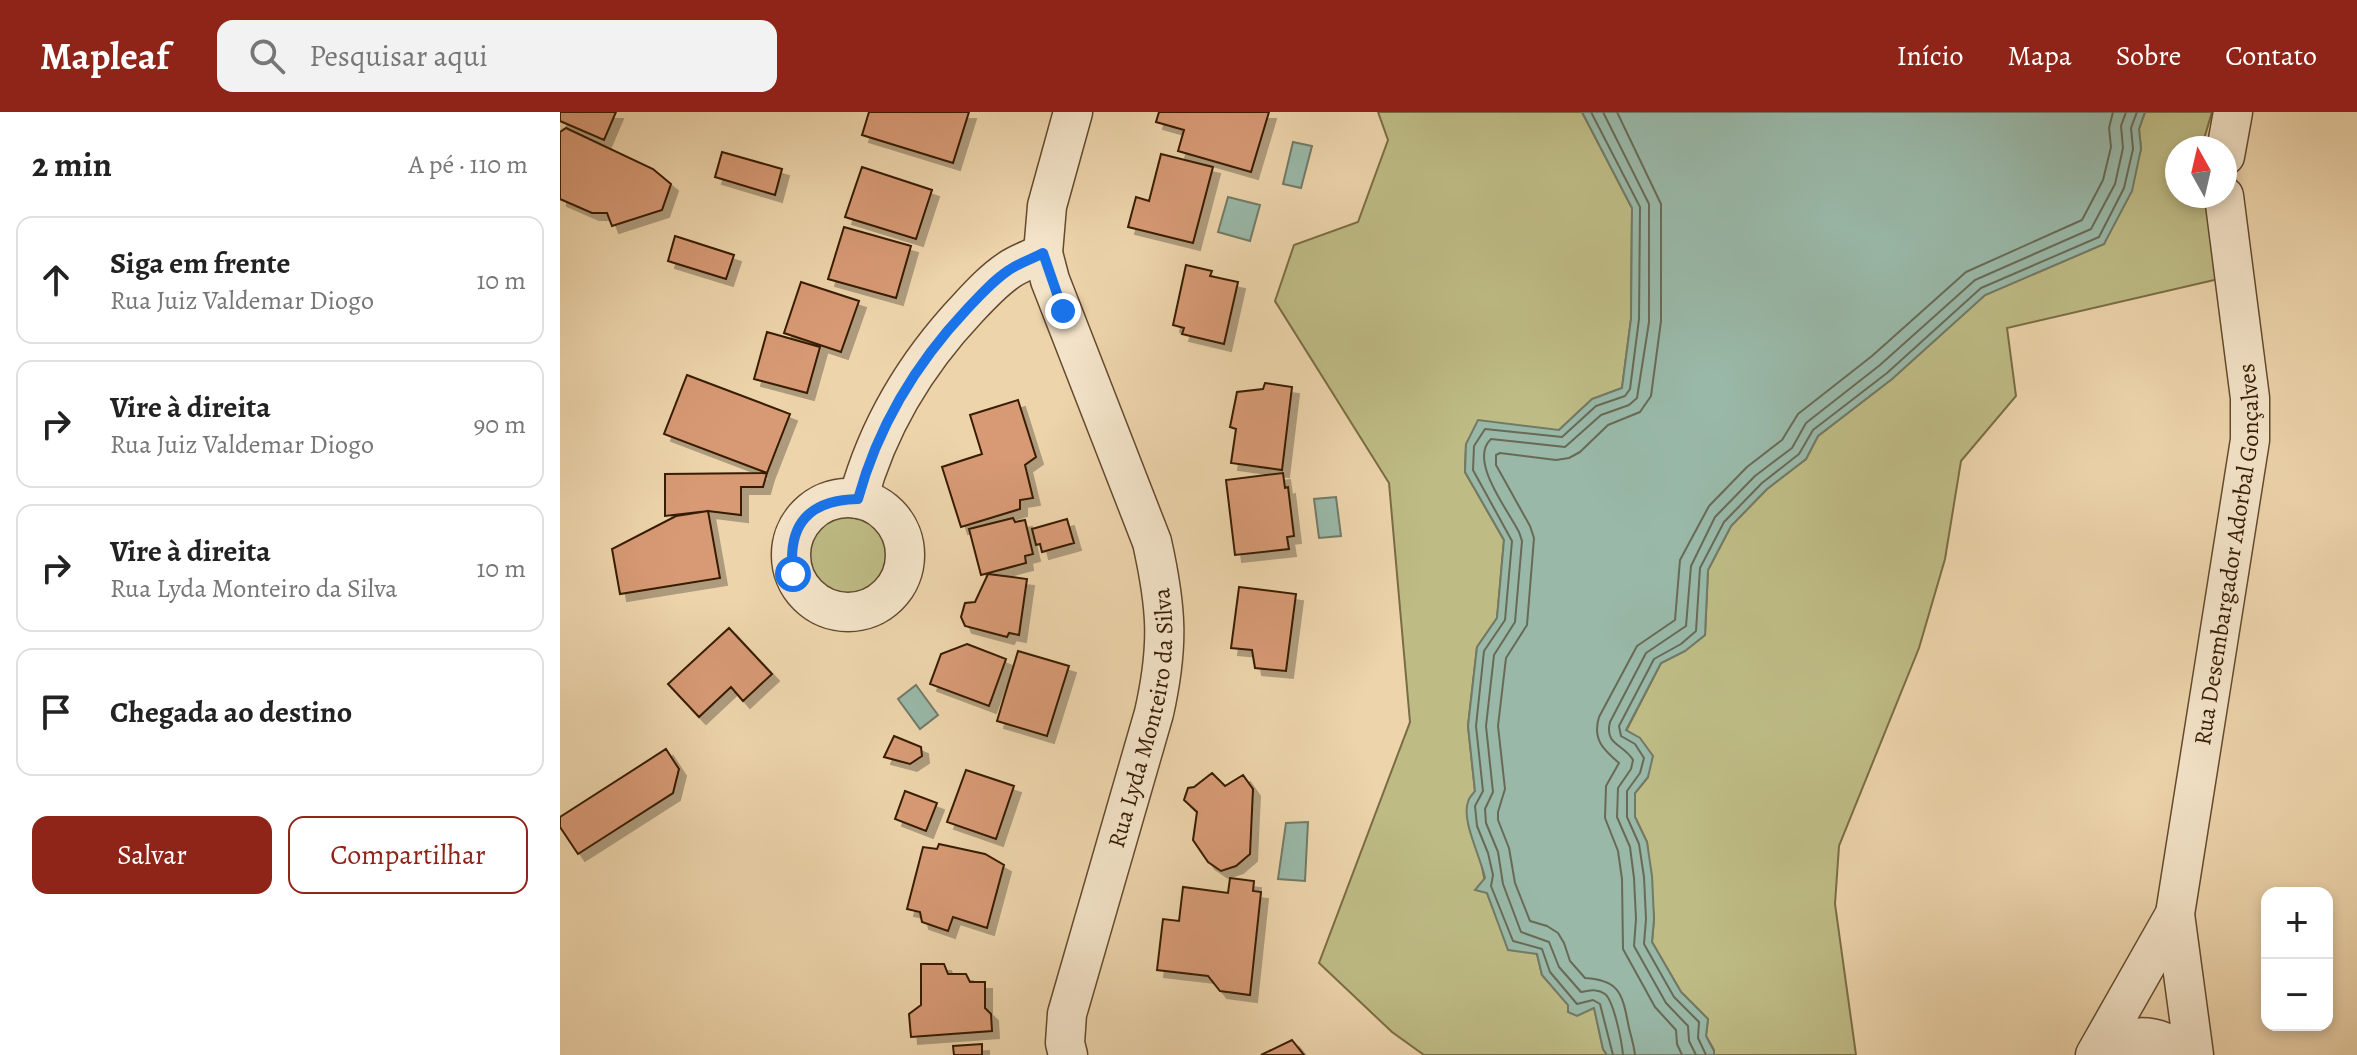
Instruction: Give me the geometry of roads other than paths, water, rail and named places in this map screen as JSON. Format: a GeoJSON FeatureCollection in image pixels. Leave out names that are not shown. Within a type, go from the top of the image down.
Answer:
{"type":"FeatureCollection","features":[{"type":"Feature","properties":{"kind":"street","name":"Rua Lyda Monteiro da Silva"},"geometry":{"type":"LineString","coordinates":[[1068,1055],[1065,1043],[1067,1014],[1154,713],[1164,670],[1166,628],[1161,581],[1152,542],[1050,280],[1043,253],[1047,206],[1073,112]]}},
{"type":"Feature","properties":{"kind":"street"},"geometry":{"type":"LineString","coordinates":[[2229,136],[2233,112]]}},
{"type":"Feature","properties":{"kind":"street","name":"Rua Desembargador Adorbal Gonçalves"},"geometry":{"type":"LineString","coordinates":[[2194,1055],[2175,914],[2250,440],[2246,367],[2226,208]]}},
{"type":"Feature","properties":{"kind":"street"},"geometry":{"type":"LineString","coordinates":[[858,499],[869,461],[884,428],[928,355],[990,285],[1011,269],[1043,253]]}},
{"type":"Feature","properties":{"kind":"street","name":"Rua Desembargador Adorbal Gonçalves"},"geometry":{"type":"LineString","coordinates":[[2096,1055],[2175,914]]}},
{"type":"Feature","properties":{"kind":"street","name":"Rua Desembargador Adorbal Gonçalves"},"geometry":{"type":"LineString","coordinates":[[2096,1055],[2110,1044],[2130,1037],[2153,1037],[2173,1046],[2182,1055]]}},
{"type":"Feature","properties":{"kind":"water"},"geometry":{"type":"Polygon","coordinates":[[[1582,112],[2145,112],[2139,129],[2141,149],[2132,191],[2104,244],[1985,295],[1892,379],[1818,436],[1806,459],[1767,489],[1731,526],[1708,570],[1705,635],[1685,651],[1661,663],[1626,730],[1640,738],[1653,756],[1648,777],[1635,793],[1635,817],[1647,842],[1652,876],[1652,942],[1681,992],[1708,1019],[1706,1036],[1714,1055],[1607,1055],[1594,1008],[1577,1016],[1568,1012],[1568,1005],[1542,975],[1537,954],[1508,950],[1487,893],[1475,890],[1485,878],[1467,819],[1469,800],[1475,791],[1468,726],[1477,647],[1497,618],[1504,540],[1465,472],[1466,444],[1478,420],[1559,430],[1592,399],[1622,388],[1631,319],[1632,208],[1582,112]]]}},
{"type":"Feature","properties":{"kind":"water"},"geometry":{"type":"Polygon","coordinates":[[[1293,142],[1312,146],[1301,188],[1283,184],[1293,142]]]}},
{"type":"Feature","properties":{"kind":"water"},"geometry":{"type":"Polygon","coordinates":[[[1228,197],[1260,205],[1250,241],[1218,232],[1228,197]]]}},
{"type":"Feature","properties":{"kind":"water"},"geometry":{"type":"Polygon","coordinates":[[[1336,497],[1341,536],[1319,538],[1314,499],[1336,497]]]}},
{"type":"Feature","properties":{"kind":"water"},"geometry":{"type":"Polygon","coordinates":[[[916,685],[938,715],[920,729],[898,699],[916,685]]]}},
{"type":"Feature","properties":{"kind":"water"},"geometry":{"type":"Polygon","coordinates":[[[1308,822],[1305,881],[1278,879],[1286,823],[1308,822]]]}}]}
